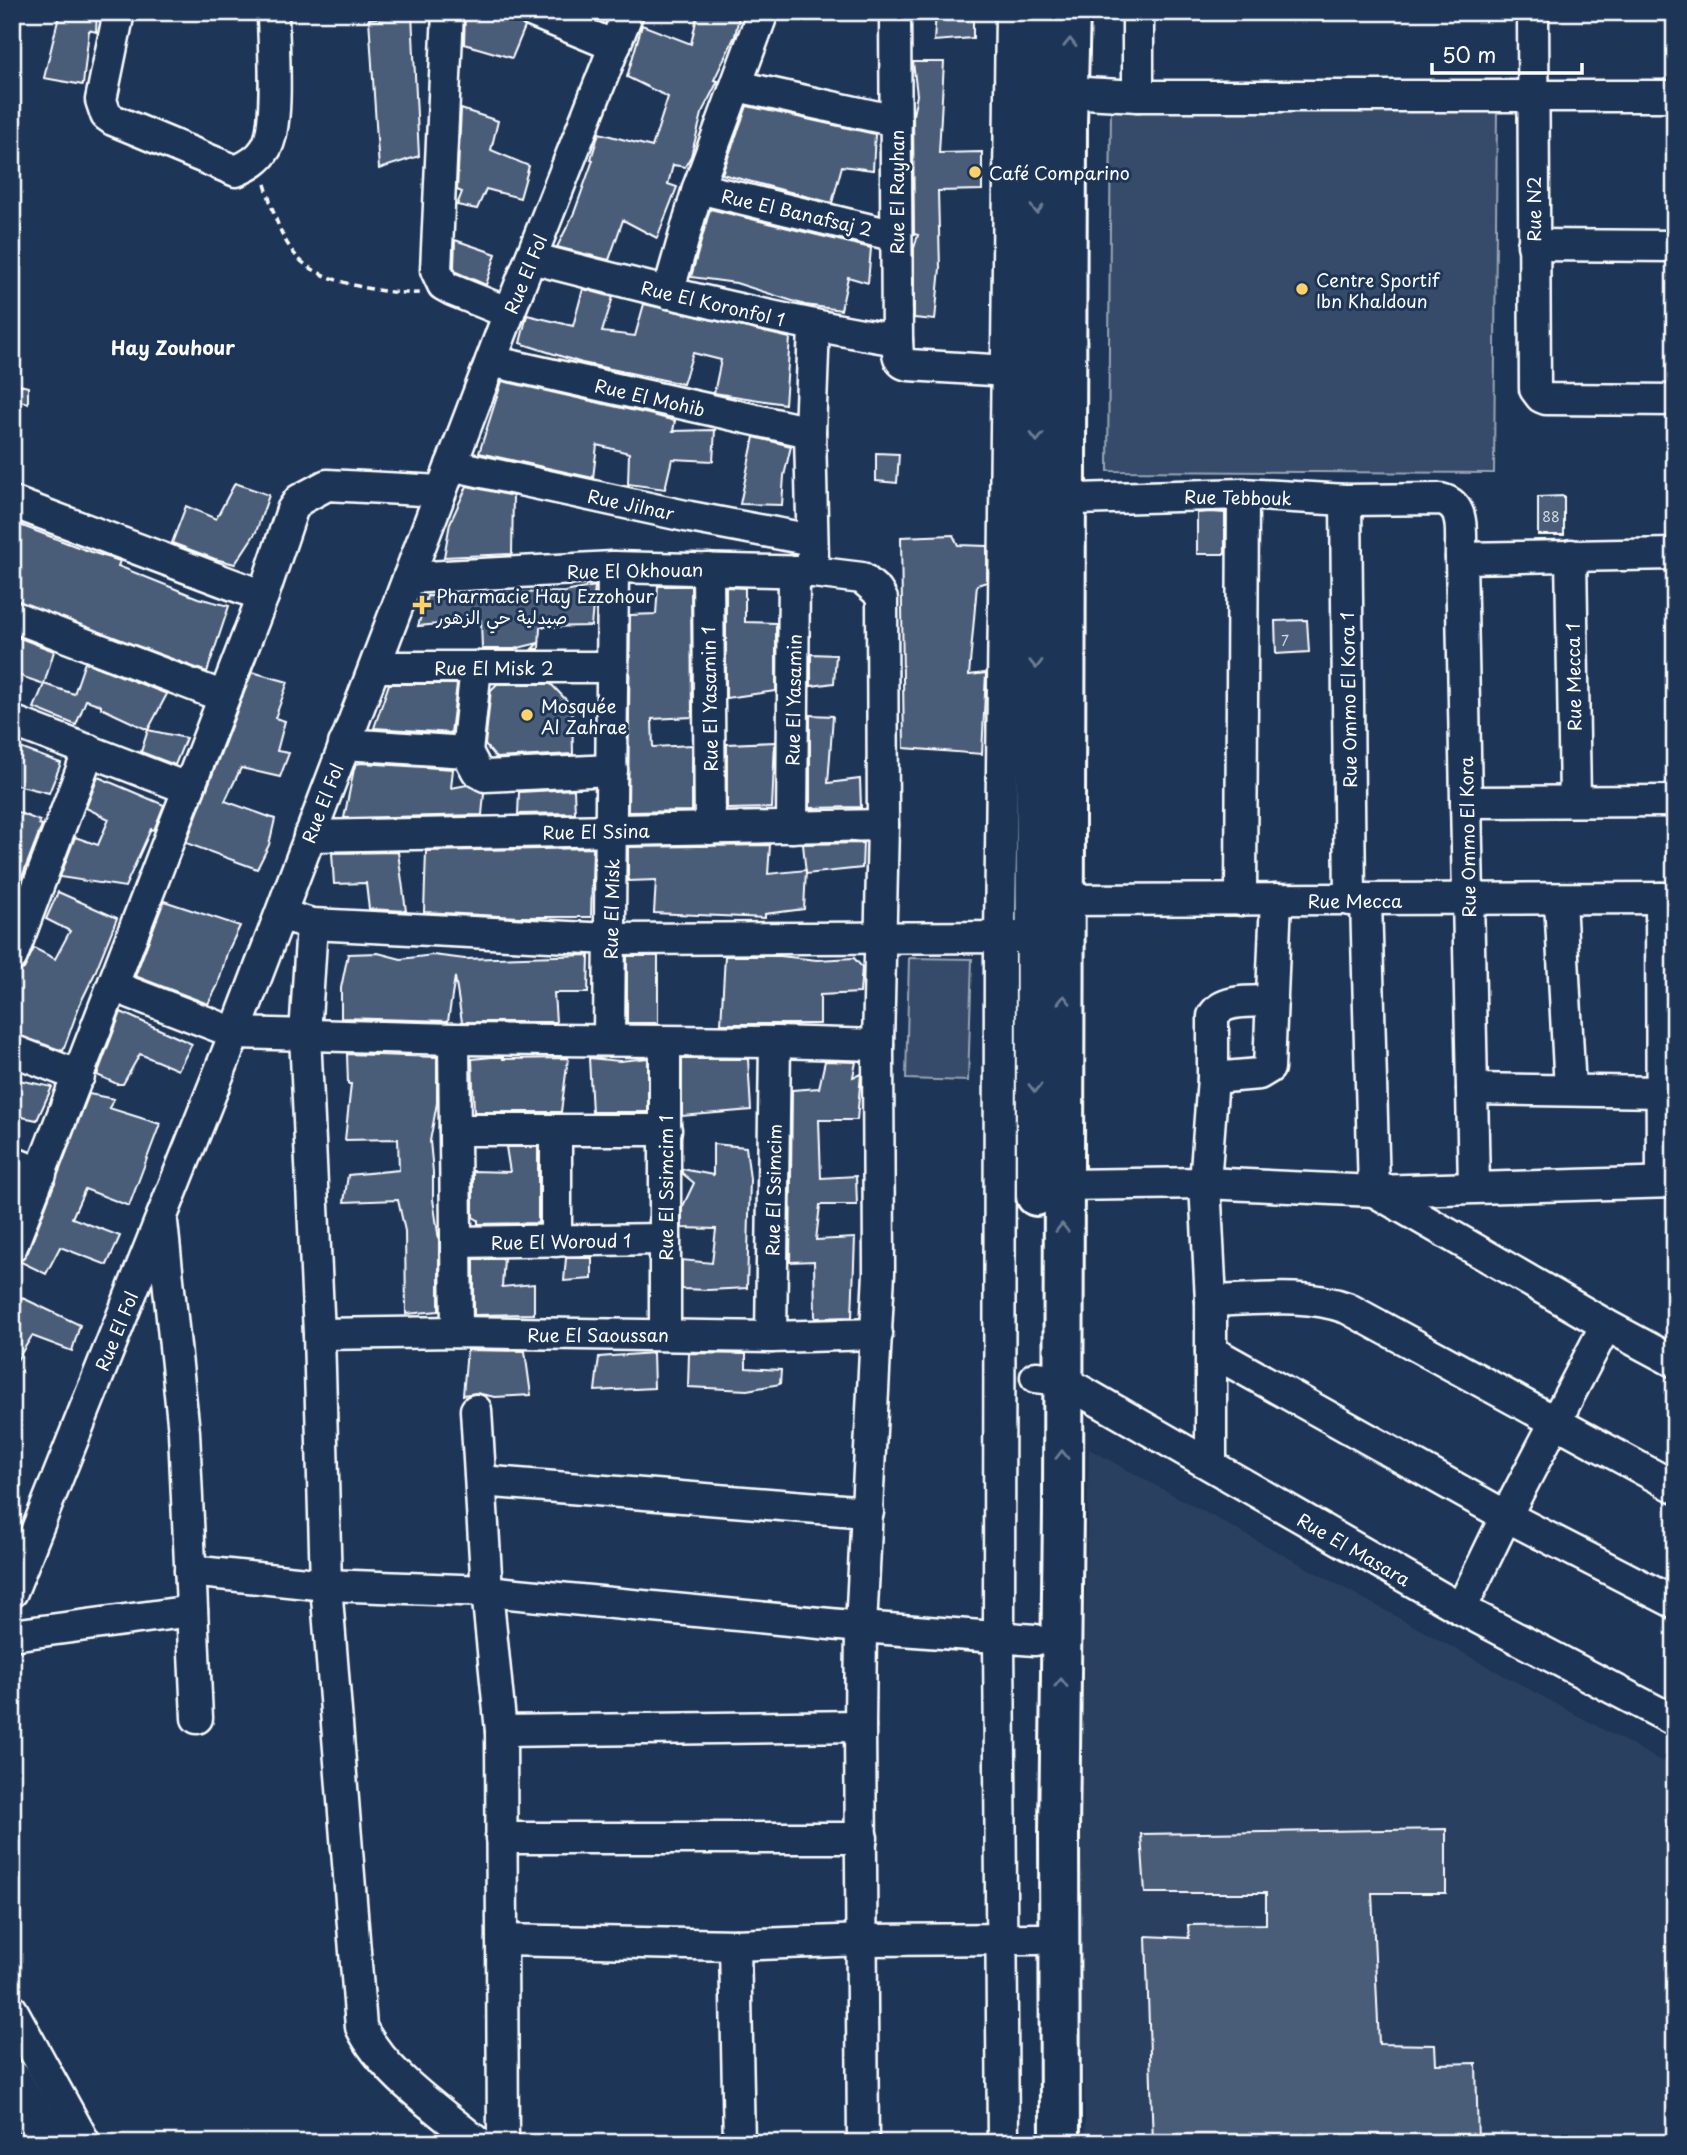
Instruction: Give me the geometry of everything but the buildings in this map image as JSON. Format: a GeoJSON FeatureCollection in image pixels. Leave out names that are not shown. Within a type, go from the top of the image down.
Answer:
{"type":"FeatureCollection","features":[{"type":"Feature","properties":{"kind":"main road"},"geometry":{"type":"LineString","coordinates":[[1037,12],[1053,91],[1067,122],[1038,373],[1051,500],[1040,921],[1059,1835],[1060,2143]]}},
{"type":"Feature","properties":{"kind":"main road"},"geometry":{"type":"LineString","coordinates":[[1053,91],[1070,12]]}},
{"type":"Feature","properties":{"kind":"main road"},"geometry":{"type":"LineString","coordinates":[[1035,2143],[1019,1939],[1017,1640],[1049,1379],[1062,1185],[1040,921],[1021,557],[1051,500]]}},
{"type":"Feature","properties":{"kind":"main road"},"geometry":{"type":"LineString","coordinates":[[12,2080],[47,2143]]}},
{"type":"Feature","properties":{"kind":"street"},"geometry":{"type":"LineString","coordinates":[[119,12],[101,100],[106,115],[236,171],[258,158],[267,148],[274,128],[272,12]]}},
{"type":"Feature","properties":{"kind":"street"},"geometry":{"type":"LineString","coordinates":[[448,12],[436,270],[443,285],[509,313]]}},
{"type":"Feature","properties":{"kind":"street"},"geometry":{"type":"LineString","coordinates":[[533,12],[615,46]]}},
{"type":"Feature","properties":{"kind":"street","name":"Rue El Fol"},"geometry":{"type":"LineString","coordinates":[[12,1592],[18,1560],[235,1033],[509,313],[628,12]]}},
{"type":"Feature","properties":{"kind":"street"},"geometry":{"type":"LineString","coordinates":[[668,293],[698,188],[764,12]]}},
{"type":"Feature","properties":{"kind":"street","name":"Rue El Rayhan"},"geometry":{"type":"LineString","coordinates":[[895,12],[896,236],[903,353]]}},
{"type":"Feature","properties":{"kind":"street"},"geometry":{"type":"LineString","coordinates":[[190,1571],[326,1585],[487,1591],[1017,1640],[1040,921],[1021,557],[1038,373],[1011,12]]}},
{"type":"Feature","properties":{"kind":"street"},"geometry":{"type":"LineString","coordinates":[[1138,12],[1138,96]]}},
{"type":"Feature","properties":{"kind":"street","name":"Rue N2"},"geometry":{"type":"LineString","coordinates":[[1534,12],[1535,389],[1546,399],[1675,400]]}},
{"type":"Feature","properties":{"kind":"street"},"geometry":{"type":"LineString","coordinates":[[737,86],[897,121]]}},
{"type":"Feature","properties":{"kind":"street"},"geometry":{"type":"LineString","coordinates":[[1053,91],[1138,96],[1675,96]]}},
{"type":"Feature","properties":{"kind":"street","name":"Rue El Banafsaj 2"},"geometry":{"type":"LineString","coordinates":[[698,188],[896,236]]}},
{"type":"Feature","properties":{"kind":"street"},"geometry":{"type":"LineString","coordinates":[[1533,245],[1675,246]]}},
{"type":"Feature","properties":{"kind":"street","name":"Rue El Koronfol 1"},"geometry":{"type":"LineString","coordinates":[[531,258],[814,327],[903,353],[1038,373]]}},
{"type":"Feature","properties":{"kind":"street","name":"Rue El Yasamin"},"geometry":{"type":"LineString","coordinates":[[792,827],[804,572],[812,540],[810,432],[814,327]]}},
{"type":"Feature","properties":{"kind":"street","name":"Rue El Mohib"},"geometry":{"type":"LineString","coordinates":[[491,361],[810,432]]}},
{"type":"Feature","properties":{"kind":"street","name":"Rue Jilnar"},"geometry":{"type":"LineString","coordinates":[[12,1246],[263,596],[292,510],[299,500],[327,485],[446,478],[690,517],[812,540]]}},
{"type":"Feature","properties":{"kind":"street"},"geometry":{"type":"LineString","coordinates":[[1241,900],[1244,494]]}},
{"type":"Feature","properties":{"kind":"street","name":"Rue Tebbouk"},"geometry":{"type":"LineString","coordinates":[[1051,500],[1244,494],[1346,500],[1441,499]]}},
{"type":"Feature","properties":{"kind":"street","name":"Rue Ommo El Kora"},"geometry":{"type":"LineString","coordinates":[[1441,499],[1455,506],[1460,517],[1474,1186]]}},
{"type":"Feature","properties":{"kind":"street","name":"Rue Ommo El Kora 1"},"geometry":{"type":"LineString","coordinates":[[1346,500],[1358,900],[1374,1191]]}},
{"type":"Feature","properties":{"kind":"street"},"geometry":{"type":"LineString","coordinates":[[12,502],[263,596]]}},
{"type":"Feature","properties":{"kind":"street"},"geometry":{"type":"LineString","coordinates":[[1461,558],[1675,554]]}},
{"type":"Feature","properties":{"kind":"street","name":"Rue Mecca 1"},"geometry":{"type":"LineString","coordinates":[[1571,555],[1575,800]]}},
{"type":"Feature","properties":{"kind":"street","name":"Rue El Okhouan"},"geometry":{"type":"LineString","coordinates":[[408,578],[613,568],[804,572],[862,578],[882,599],[883,825]]}},
{"type":"Feature","properties":{"kind":"street","name":"Rue El Misk"},"geometry":{"type":"LineString","coordinates":[[609,1040],[613,568]]}},
{"type":"Feature","properties":{"kind":"street","name":"Rue El Yasamin 1"},"geometry":{"type":"LineString","coordinates":[[708,569],[710,829]]}},
{"type":"Feature","properties":{"kind":"street"},"geometry":{"type":"LineString","coordinates":[[12,616],[224,697]]}},
{"type":"Feature","properties":{"kind":"street","name":"Rue El Misk 2"},"geometry":{"type":"LineString","coordinates":[[375,667],[613,667]]}},
{"type":"Feature","properties":{"kind":"street"},"geometry":{"type":"LineString","coordinates":[[475,667],[467,752],[477,771],[485,776],[612,770]]}},
{"type":"Feature","properties":{"kind":"street"},"geometry":{"type":"LineString","coordinates":[[12,721],[189,789]]}},
{"type":"Feature","properties":{"kind":"street"},"geometry":{"type":"LineString","coordinates":[[344,744],[467,752]]}},
{"type":"Feature","properties":{"kind":"street"},"geometry":{"type":"LineString","coordinates":[[12,956],[89,750]]}},
{"type":"Feature","properties":{"kind":"street"},"geometry":{"type":"LineString","coordinates":[[1466,802],[1675,801]]}},
{"type":"Feature","properties":{"kind":"street"},"geometry":{"type":"LineString","coordinates":[[863,2143],[860,1727],[862,1627],[879,1273],[878,1045],[883,825]]}},
{"type":"Feature","properties":{"kind":"street","name":"Rue El Ssina"},"geometry":{"type":"LineString","coordinates":[[309,836],[883,825]]}},
{"type":"Feature","properties":{"kind":"street"},"geometry":{"type":"LineString","coordinates":[[1062,1185],[1205,1183],[1374,1191],[1668,1182],[1663,1092],[1668,898]]}},
{"type":"Feature","properties":{"kind":"street","name":"Rue Mecca"},"geometry":{"type":"LineString","coordinates":[[279,915],[312,923],[610,939],[881,936],[1241,900],[1668,898]]}},
{"type":"Feature","properties":{"kind":"street"},"geometry":{"type":"LineString","coordinates":[[1213,1078],[1266,1072],[1270,1062],[1276,899]]}},
{"type":"Feature","properties":{"kind":"street"},"geometry":{"type":"LineString","coordinates":[[1560,900],[1570,1090]]}},
{"type":"Feature","properties":{"kind":"street"},"geometry":{"type":"LineString","coordinates":[[312,923],[305,1035],[319,1334],[326,1585],[360,2027],[370,2046],[385,2063],[478,2143]]}},
{"type":"Feature","properties":{"kind":"street"},"geometry":{"type":"LineString","coordinates":[[113,986],[235,1033],[878,1045]]}},
{"type":"Feature","properties":{"kind":"street"},"geometry":{"type":"LineString","coordinates":[[1211,1465],[1211,1301],[1205,1183],[1213,1078],[1213,1016],[1215,1011],[1225,1004],[1272,1001]]}},
{"type":"Feature","properties":{"kind":"street"},"geometry":{"type":"LineString","coordinates":[[454,1039],[457,1332]]}},
{"type":"Feature","properties":{"kind":"street","name":"Rue El Ssimcim 1"},"geometry":{"type":"LineString","coordinates":[[665,1042],[665,1334]]}},
{"type":"Feature","properties":{"kind":"street","name":"Rue El Ssimcim"},"geometry":{"type":"LineString","coordinates":[[771,1337],[775,1042]]}},
{"type":"Feature","properties":{"kind":"street"},"geometry":{"type":"LineString","coordinates":[[12,1050],[79,1076]]}},
{"type":"Feature","properties":{"kind":"street"},"geometry":{"type":"LineString","coordinates":[[1472,1089],[1663,1092]]}},
{"type":"Feature","properties":{"kind":"street"},"geometry":{"type":"LineString","coordinates":[[455,1130],[666,1130]]}},
{"type":"Feature","properties":{"kind":"street"},"geometry":{"type":"LineString","coordinates":[[556,1132],[556,1241]]}},
{"type":"Feature","properties":{"kind":"street"},"geometry":{"type":"LineString","coordinates":[[12,1162],[41,1174]]}},
{"type":"Feature","properties":{"kind":"street"},"geometry":{"type":"LineString","coordinates":[[1374,1191],[1675,1362]]}},
{"type":"Feature","properties":{"kind":"street"},"geometry":{"type":"LineString","coordinates":[[162,1214],[184,1432],[197,1718]]}},
{"type":"Feature","properties":{"kind":"street","name":"Rue El Woroud 1"},"geometry":{"type":"LineString","coordinates":[[456,1242],[665,1239]]}},
{"type":"Feature","properties":{"kind":"street"},"geometry":{"type":"LineString","coordinates":[[1211,1301],[1310,1299],[1347,1308],[1675,1486]]}},
{"type":"Feature","properties":{"kind":"street"},"geometry":{"type":"LineString","coordinates":[[1461,1609],[1506,1516],[1606,1325]]}},
{"type":"Feature","properties":{"kind":"street","name":"Rue El Saoussan"},"geometry":{"type":"LineString","coordinates":[[319,1334],[457,1332],[771,1337],[877,1334]]}},
{"type":"Feature","properties":{"kind":"street"},"geometry":{"type":"LineString","coordinates":[[1211,1351],[1506,1516],[1675,1603]]}},
{"type":"Feature","properties":{"kind":"street","name":"Rue El Masara"},"geometry":{"type":"LineString","coordinates":[[1049,1379],[1211,1465],[1461,1609],[1675,1721]]}},
{"type":"Feature","properties":{"kind":"street"},"geometry":{"type":"LineString","coordinates":[[476,1410],[487,1591],[501,1731],[503,2143]]}},
{"type":"Feature","properties":{"kind":"street"},"geometry":{"type":"LineString","coordinates":[[481,1481],[868,1512]]}},
{"type":"Feature","properties":{"kind":"street"},"geometry":{"type":"LineString","coordinates":[[12,1635],[192,1611]]}},
{"type":"Feature","properties":{"kind":"street"},"geometry":{"type":"LineString","coordinates":[[501,1731],[860,1727]]}},
{"type":"Feature","properties":{"kind":"street"},"geometry":{"type":"LineString","coordinates":[[502,1838],[862,1838]]}},
{"type":"Feature","properties":{"kind":"street"},"geometry":{"type":"LineString","coordinates":[[502,1940],[735,1945],[863,1940],[1019,1939],[1003,2143]]}},
{"type":"Feature","properties":{"kind":"street"},"geometry":{"type":"LineString","coordinates":[[735,1945],[739,2143]]}},
{"type":"Feature","properties":{"kind":"street"},"geometry":{"type":"LineString","coordinates":[[12,2010],[85,2143]]}},
{"type":"Feature","properties":{"kind":"path"},"geometry":{"type":"LineString","coordinates":[[258,158],[277,226],[299,260],[335,281],[400,295],[452,290]]}},
{"type":"Feature","properties":{"kind":"shaded area","name":"Centre Sportif Ibn Khaldoun"},"geometry":{"type":"Polygon","coordinates":[[[1111,104],[1497,106],[1494,473],[1108,471],[1111,104]]]}},
{"type":"Feature","properties":{"kind":"shaded area"},"geometry":{"type":"Polygon","coordinates":[[[909,958],[972,959],[968,1081],[906,1079],[909,958]]]}},
{"type":"Feature","properties":{"kind":"shaded area"},"geometry":{"type":"Polygon","coordinates":[[[1089,1449],[1672,1767],[1665,2143],[1086,2143],[1078,1933],[1089,1449]]]}},
{"type":"Feature","properties":{"kind":"waterway"},"geometry":{"type":"LineString","coordinates":[[12,43],[19,12]]}},
{"type":"Feature","properties":{"kind":"place","name":"Café Comparino"},"geometry":{"type":"Point","coordinates":[975,172]}},
{"type":"Feature","properties":{"kind":"place","name":"Centre Sportif Ibn Khaldoun"},"geometry":{"type":"Point","coordinates":[1302,289]}},
{"type":"Feature","properties":{"kind":"place","name":"Pharmacie Hay Ezzohour صيدلية حي الزهور"},"geometry":{"type":"Point","coordinates":[422,605]}},
{"type":"Feature","properties":{"kind":"place","name":"Mosquée Al Zahrae"},"geometry":{"type":"Point","coordinates":[527,715]}},
{"type":"Feature","properties":{"kind":"district","name":"Hay Zouhour"},"geometry":{"type":"Point","coordinates":[173,347]}}]}
